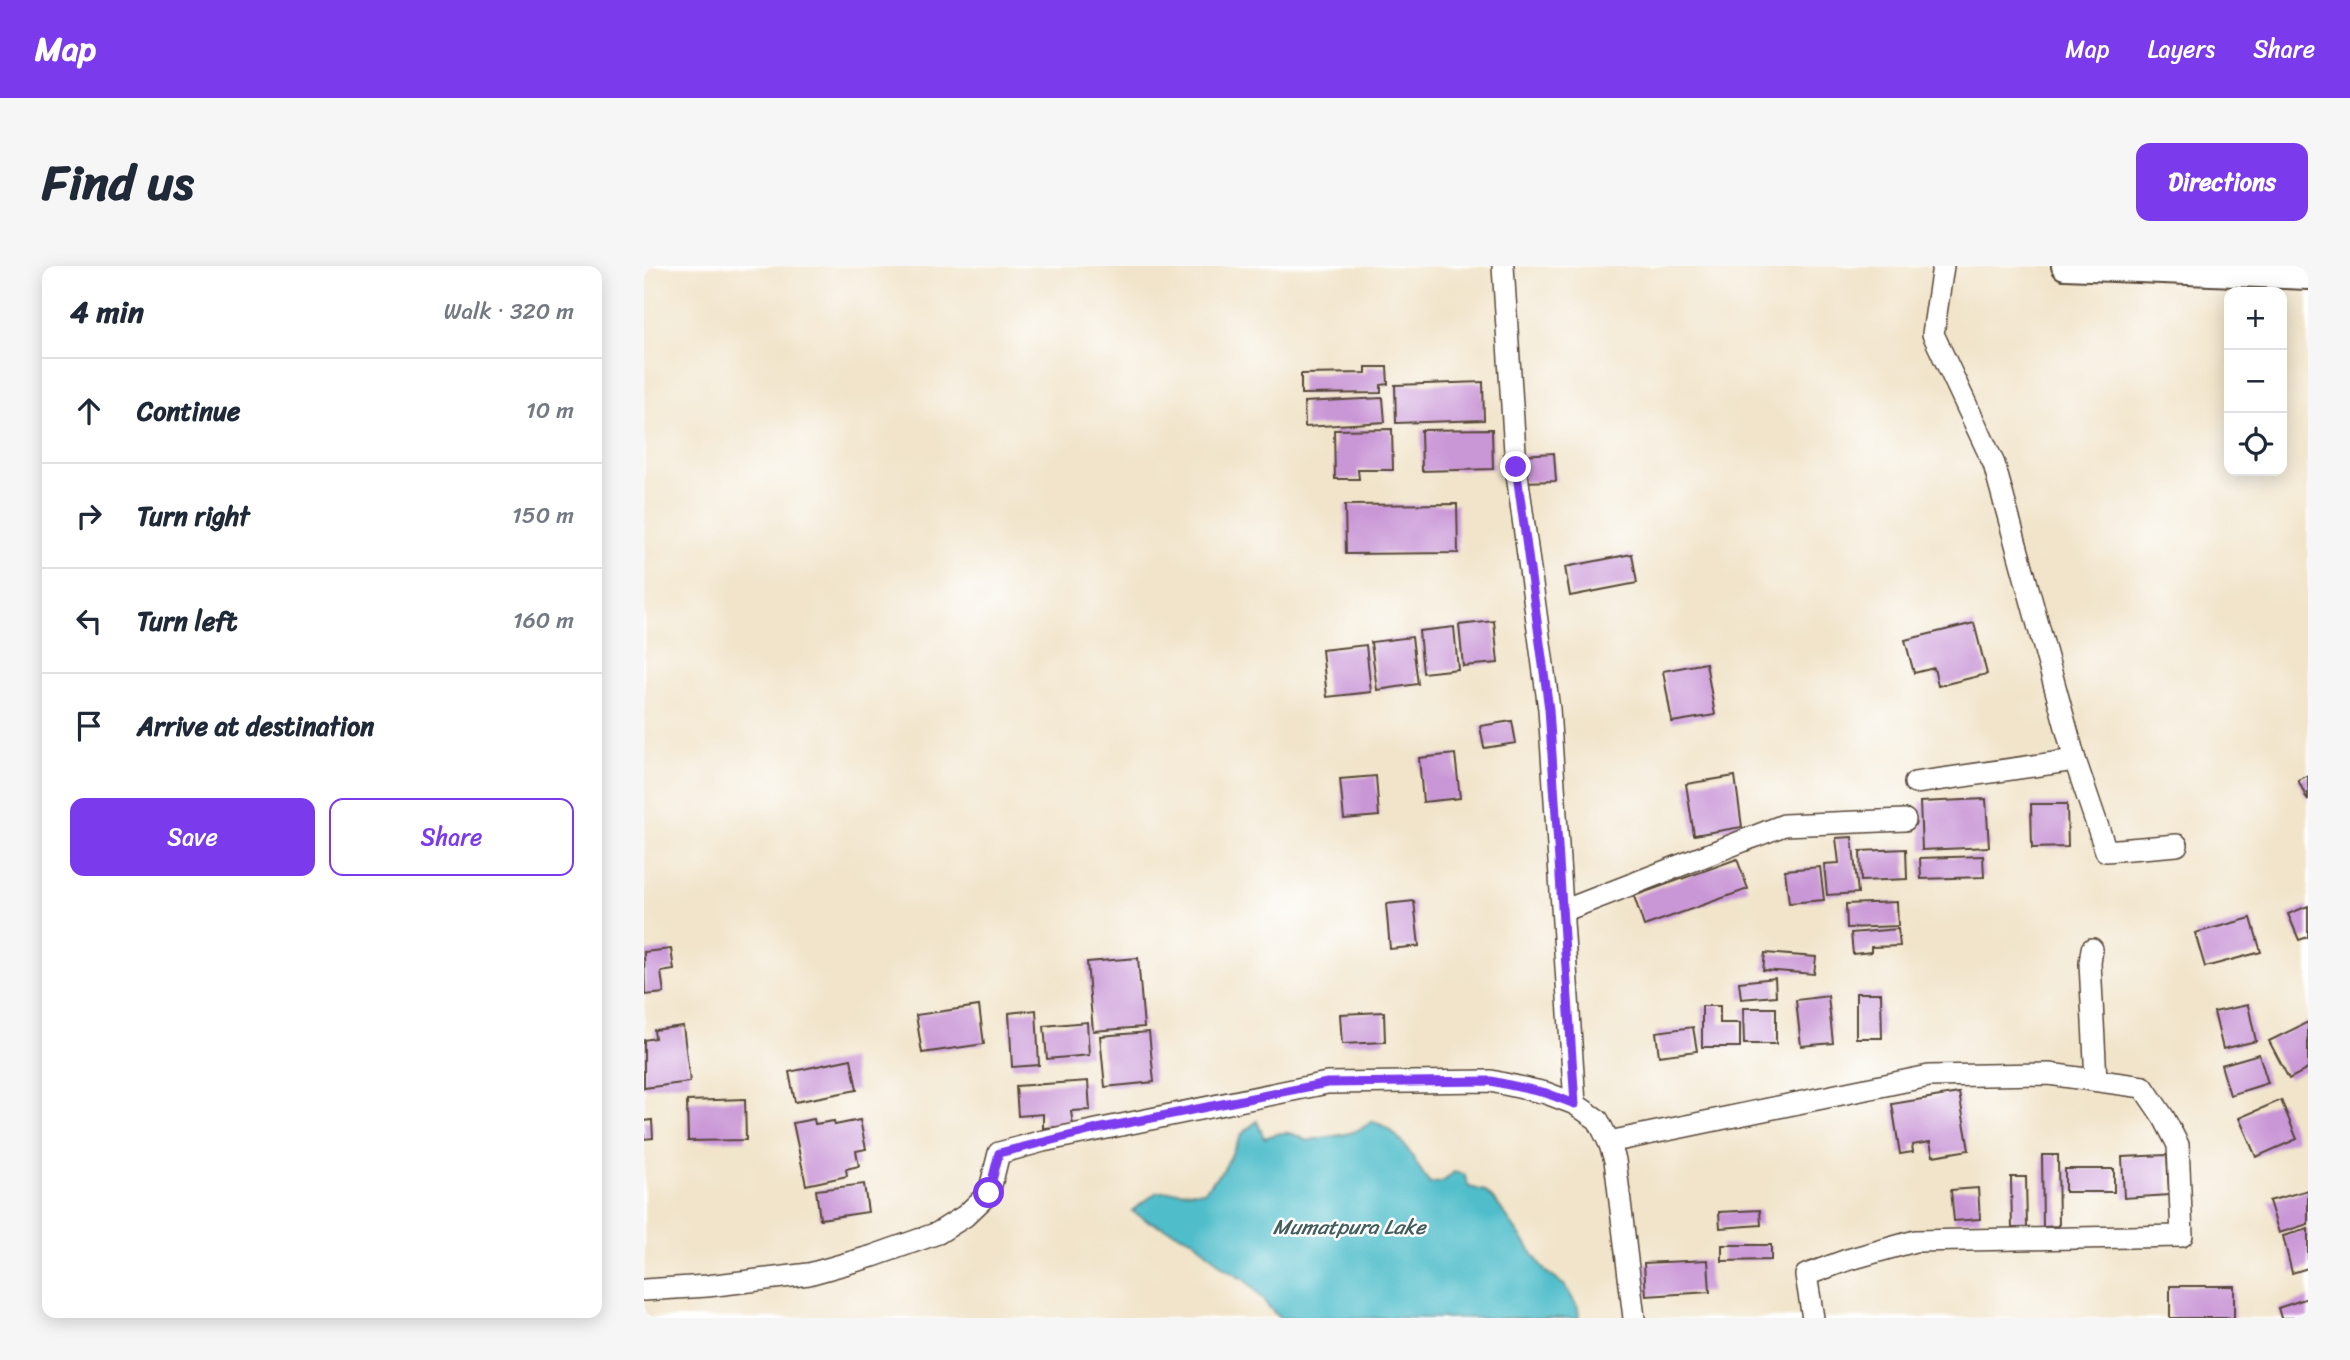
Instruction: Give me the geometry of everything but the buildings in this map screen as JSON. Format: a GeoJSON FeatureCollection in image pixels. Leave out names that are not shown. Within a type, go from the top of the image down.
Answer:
{"type":"FeatureCollection","features":[{"type":"Feature","properties":{"kind":"street"},"geometry":{"type":"LineString","coordinates":[[1503,266],[1516,467],[1549,709],[1575,1104]]}},
{"type":"Feature","properties":{"kind":"street"},"geometry":{"type":"LineString","coordinates":[[1943,266],[1933,334],[1994,464],[2075,760],[2106,851],[2177,845]]}},
{"type":"Feature","properties":{"kind":"street"},"geometry":{"type":"LineString","coordinates":[[2065,266],[2308,276]]}},
{"type":"Feature","properties":{"kind":"street"},"geometry":{"type":"LineString","coordinates":[[1915,783],[2075,760]]}},
{"type":"Feature","properties":{"kind":"street"},"geometry":{"type":"LineString","coordinates":[[1563,911],[1784,825],[1905,820]]}},
{"type":"Feature","properties":{"kind":"street"},"geometry":{"type":"LineString","coordinates":[[2092,949],[2090,963],[2096,1080]]}},
{"type":"Feature","properties":{"kind":"street"},"geometry":{"type":"LineString","coordinates":[[1609,1142],[1929,1076],[2049,1074],[2143,1087],[2164,1118],[2178,1145],[2182,1236],[1915,1241],[1847,1260],[1806,1275],[1812,1318]]}},
{"type":"Feature","properties":{"kind":"street"},"geometry":{"type":"LineString","coordinates":[[644,1290],[809,1274],[873,1256],[938,1233],[965,1216],[989,1193],[999,1153],[1097,1129],[1327,1083],[1491,1081],[1546,1093],[1575,1104],[1598,1119],[1609,1142],[1618,1180],[1634,1318]]}},
{"type":"Feature","properties":{"kind":"water","name":"Mumatpura Lake"},"geometry":{"type":"Polygon","coordinates":[[[1257,1121],[1264,1138],[1286,1133],[1307,1141],[1356,1131],[1373,1121],[1384,1126],[1400,1140],[1430,1184],[1444,1181],[1454,1172],[1464,1174],[1469,1187],[1485,1191],[1496,1202],[1545,1271],[1565,1286],[1578,1308],[1579,1318],[1279,1318],[1246,1281],[1225,1269],[1194,1240],[1146,1220],[1132,1211],[1157,1192],[1204,1191],[1224,1169],[1242,1134],[1257,1121]]]}},
{"type":"Feature","properties":{"kind":"route"},"geometry":{"type":"LineString","coordinates":[[989,1193],[999,1153],[1097,1129],[1327,1083],[1491,1081],[1546,1093],[1575,1104],[1549,709],[1516,467]]}}]}
